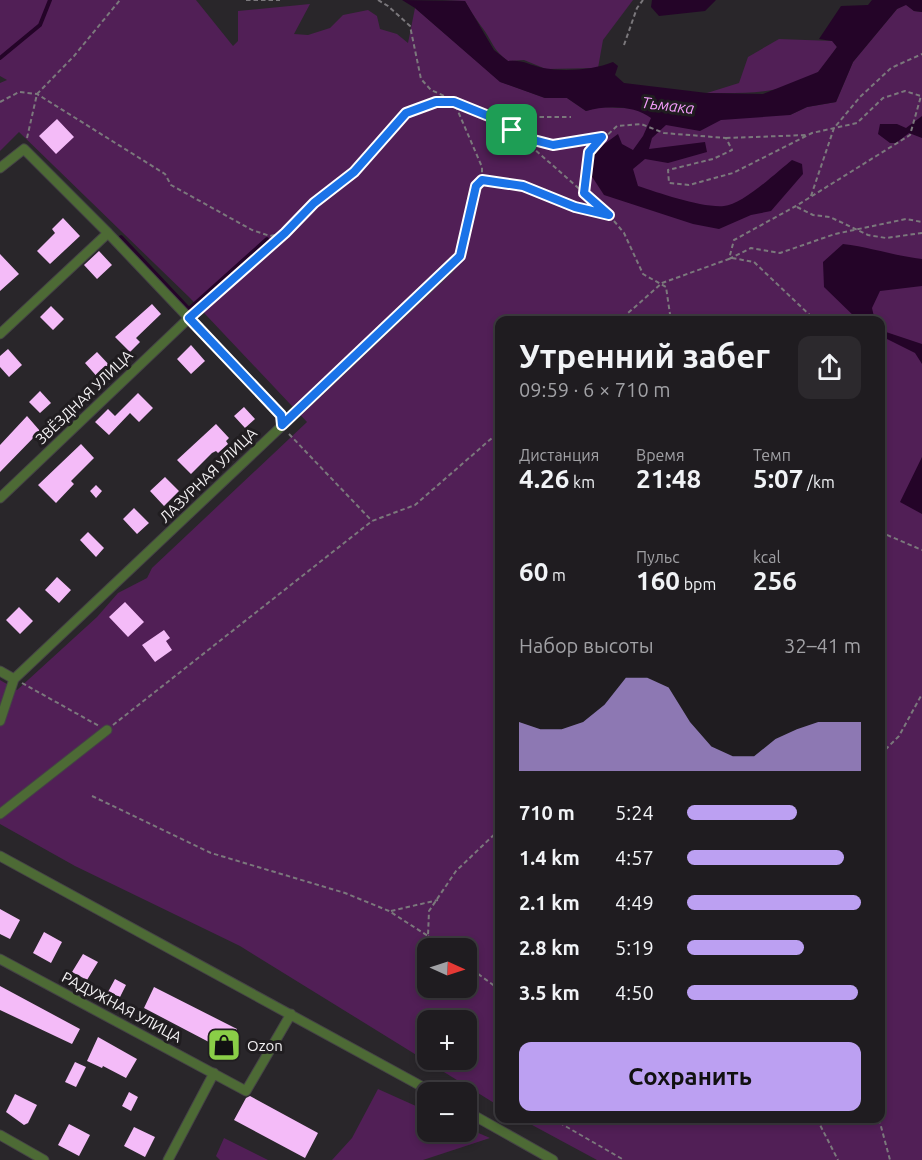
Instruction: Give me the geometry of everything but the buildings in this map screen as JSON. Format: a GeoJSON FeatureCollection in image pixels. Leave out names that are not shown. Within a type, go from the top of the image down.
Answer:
{"type":"FeatureCollection","features":[{"type":"Feature","properties":{"kind":"street"},"geometry":{"type":"LineString","coordinates":[[0,168],[24,149],[108,232],[281,415],[282,425]]}},
{"type":"Feature","properties":{"kind":"street"},"geometry":{"type":"LineString","coordinates":[[0,334],[108,232]]}},
{"type":"Feature","properties":{"kind":"street","name":"ЛАЗУРНАЯ УЛИЦА"},"geometry":{"type":"LineString","coordinates":[[14,679],[449,268]]}},
{"type":"Feature","properties":{"kind":"street","name":"ЗВЁЗДНАЯ УЛИЦА"},"geometry":{"type":"LineString","coordinates":[[0,498],[189,318]]}},
{"type":"Feature","properties":{"kind":"street"},"geometry":{"type":"LineString","coordinates":[[0,671],[14,679],[0,721]]}},
{"type":"Feature","properties":{"kind":"street"},"geometry":{"type":"LineString","coordinates":[[0,814],[107,730]]}},
{"type":"Feature","properties":{"kind":"street"},"geometry":{"type":"LineString","coordinates":[[0,856],[417,1084]]}},
{"type":"Feature","properties":{"kind":"street","name":"РАДУЖНАЯ УЛИЦА"},"geometry":{"type":"LineString","coordinates":[[0,959],[246,1091],[291,1014]]}},
{"type":"Feature","properties":{"kind":"street"},"geometry":{"type":"LineString","coordinates":[[168,1160],[214,1074]]}},
{"type":"Feature","properties":{"kind":"street"},"geometry":{"type":"LineString","coordinates":[[477,1117],[554,1160]]}},
{"type":"Feature","properties":{"kind":"street"},"geometry":{"type":"LineString","coordinates":[[0,1135],[44,1160]]}},
{"type":"Feature","properties":{"kind":"path"},"geometry":{"type":"LineString","coordinates":[[24,149],[37,94],[74,56],[120,0]]}},
{"type":"Feature","properties":{"kind":"path"},"geometry":{"type":"LineString","coordinates":[[246,0],[280,0]]}},
{"type":"Feature","properties":{"kind":"path"},"geometry":{"type":"LineString","coordinates":[[378,0],[410,26],[421,79],[431,90],[504,126],[609,215],[624,233],[643,274],[666,287],[670,316]]}},
{"type":"Feature","properties":{"kind":"path"},"geometry":{"type":"LineString","coordinates":[[624,45],[637,8],[643,0]]}},
{"type":"Feature","properties":{"kind":"path"},"geometry":{"type":"LineString","coordinates":[[811,196],[834,128],[860,97],[891,68],[922,54]]}},
{"type":"Feature","properties":{"kind":"path"},"geometry":{"type":"LineString","coordinates":[[726,138],[732,150],[713,159],[668,170],[669,183],[689,185],[733,173],[808,135],[857,123],[883,98],[905,91],[921,96],[910,135],[796,206],[734,240],[729,259]]}},
{"type":"Feature","properties":{"kind":"path"},"geometry":{"type":"LineString","coordinates":[[0,102],[19,92],[37,94],[165,174],[171,185],[252,230],[270,236],[285,233]]}},
{"type":"Feature","properties":{"kind":"path"},"geometry":{"type":"LineString","coordinates":[[189,318],[285,233],[314,203],[354,172],[406,113],[436,102],[454,102]]}},
{"type":"Feature","properties":{"kind":"path"},"geometry":{"type":"LineString","coordinates":[[449,268],[460,256],[476,186],[482,180],[482,167],[454,102]]}},
{"type":"Feature","properties":{"kind":"path"},"geometry":{"type":"LineString","coordinates":[[504,126],[523,117],[571,117]]}},
{"type":"Feature","properties":{"kind":"path"},"geometry":{"type":"LineString","coordinates":[[584,193],[589,152],[602,137],[617,126],[641,124],[664,132],[726,138],[808,135]]}},
{"type":"Feature","properties":{"kind":"path"},"geometry":{"type":"LineString","coordinates":[[518,136],[553,145],[602,137]]}},
{"type":"Feature","properties":{"kind":"path"},"geometry":{"type":"LineString","coordinates":[[482,180],[523,186],[575,207],[609,215]]}},
{"type":"Feature","properties":{"kind":"path"},"geometry":{"type":"LineString","coordinates":[[796,206],[813,215],[830,217],[868,235],[886,238],[922,233]]}},
{"type":"Feature","properties":{"kind":"path"},"geometry":{"type":"LineString","coordinates":[[625,316],[662,284],[729,259],[751,248],[780,253],[856,229],[906,219],[922,222]]}},
{"type":"Feature","properties":{"kind":"path"},"geometry":{"type":"LineString","coordinates":[[729,259],[754,262],[811,316]]}},
{"type":"Feature","properties":{"kind":"path"},"geometry":{"type":"LineString","coordinates":[[282,425],[372,521]]}},
{"type":"Feature","properties":{"kind":"path"},"geometry":{"type":"LineString","coordinates":[[14,679],[107,730],[372,521],[415,505],[495,435]]}},
{"type":"Feature","properties":{"kind":"path"},"geometry":{"type":"LineString","coordinates":[[885,534],[922,550]]}},
{"type":"Feature","properties":{"kind":"path"},"geometry":{"type":"LineString","coordinates":[[885,749],[899,736],[922,694]]}},
{"type":"Feature","properties":{"kind":"path"},"geometry":{"type":"LineString","coordinates":[[92,796],[211,853],[345,893],[389,911],[431,938]]}},
{"type":"Feature","properties":{"kind":"path"},"geometry":{"type":"LineString","coordinates":[[428,936],[429,911],[456,871],[495,834]]}},
{"type":"Feature","properties":{"kind":"path"},"geometry":{"type":"LineString","coordinates":[[389,911],[438,900]]}},
{"type":"Feature","properties":{"kind":"path"},"geometry":{"type":"LineString","coordinates":[[477,973],[495,986]]}},
{"type":"Feature","properties":{"kind":"path"},"geometry":{"type":"LineString","coordinates":[[560,1123],[624,1160]]}},
{"type":"Feature","properties":{"kind":"path"},"geometry":{"type":"LineString","coordinates":[[819,1123],[838,1160]]}},
{"type":"Feature","properties":{"kind":"path"},"geometry":{"type":"LineString","coordinates":[[880,1123],[890,1160]]}},
{"type":"Feature","properties":{"kind":"shaded area"},"geometry":{"type":"Polygon","coordinates":[[[0,0],[196,0],[233,46],[238,41],[238,11],[310,4],[294,34],[308,35],[330,28],[343,15],[368,10],[377,16],[380,29],[397,34],[408,43],[415,8],[501,82],[545,98],[567,98],[586,111],[598,107],[790,115],[807,107],[836,102],[853,62],[897,9],[906,4],[914,11],[922,12],[922,1160],[597,1160],[528,1123],[885,1123],[885,316],[495,316],[495,1104],[477,1092],[477,1082],[460,1082],[441,1070],[477,1070],[477,1010],[417,1010],[417,1055],[240,946],[75,866],[0,824],[0,680],[17,690],[97,617],[118,593],[147,578],[152,568],[307,422],[190,298],[19,132],[0,151],[0,83],[7,80],[0,76],[0,0]]]}},
{"type":"Feature","properties":{"kind":"shaded area"},"geometry":{"type":"Polygon","coordinates":[[[442,0],[633,0],[603,40],[598,68],[546,69],[524,60],[508,61],[495,48],[465,1],[442,0]]]}},
{"type":"Feature","properties":{"kind":"shaded area"},"geometry":{"type":"Polygon","coordinates":[[[779,39],[833,41],[837,47],[820,71],[791,85],[764,91],[707,93],[739,83],[748,57],[779,39]]]}},
{"type":"Feature","properties":{"kind":"shaded area"},"geometry":{"type":"Polygon","coordinates":[[[378,1089],[417,1107],[417,1142],[477,1142],[477,1132],[490,1138],[423,1160],[332,1160],[352,1138],[378,1089]]]}},
{"type":"Feature","properties":{"kind":"shaded area"},"geometry":{"type":"Polygon","coordinates":[[[224,1138],[268,1160],[220,1160],[216,1156],[224,1138]]]}},
{"type":"Feature","properties":{"kind":"water","name":"Тьмака"},"geometry":{"type":"Polygon","coordinates":[[[402,0],[465,1],[494,50],[508,61],[569,70],[597,67],[613,62],[618,66],[615,75],[624,83],[707,93],[763,94],[818,72],[837,47],[832,41],[819,39],[841,6],[868,5],[872,0],[922,0],[922,12],[914,11],[906,5],[897,9],[853,62],[836,102],[807,107],[790,115],[721,120],[700,131],[666,125],[652,138],[649,149],[705,142],[707,152],[668,163],[645,159],[633,169],[638,186],[704,205],[731,204],[759,187],[792,160],[802,164],[803,174],[771,211],[751,215],[719,229],[693,224],[604,195],[589,172],[592,153],[618,134],[622,144],[633,150],[643,136],[651,118],[637,111],[620,107],[586,111],[567,98],[545,98],[500,82],[415,8],[402,0]]]}},
{"type":"Feature","properties":{"kind":"water"},"geometry":{"type":"Polygon","coordinates":[[[652,0],[716,0],[705,11],[659,16],[651,7],[652,0]]]}},
{"type":"Feature","properties":{"kind":"water"},"geometry":{"type":"Polygon","coordinates":[[[922,116],[922,138],[909,133],[896,143],[890,143],[878,134],[880,124],[897,124],[906,128],[922,116]]]}},
{"type":"Feature","properties":{"kind":"water"},"geometry":{"type":"Polygon","coordinates":[[[843,244],[922,259],[922,286],[880,291],[872,308],[874,316],[854,316],[824,287],[823,262],[843,244]]]}},
{"type":"Feature","properties":{"kind":"water"},"geometry":{"type":"Polygon","coordinates":[[[885,332],[922,344],[922,364],[915,353],[885,338],[885,332]]]}},
{"type":"Feature","properties":{"kind":"water"},"geometry":{"type":"Polygon","coordinates":[[[922,457],[922,514],[900,502],[922,457]]]}},
{"type":"Feature","properties":{"kind":"waterway"},"geometry":{"type":"LineString","coordinates":[[0,58],[40,25],[50,0]]}},
{"type":"Feature","properties":{"kind":"waterway"},"geometry":{"type":"LineString","coordinates":[[121,237],[189,309],[267,239]]}},
{"type":"Feature","properties":{"kind":"place","name":"Ozon"},"geometry":{"type":"Point","coordinates":[224,1045]}},
{"type":"Feature","properties":{"kind":"route"},"geometry":{"type":"LineString","coordinates":[[436,102],[454,102],[491,117],[512,130],[518,136],[553,145],[583,142],[602,137],[589,152],[584,193],[609,215],[575,207],[523,186],[482,180],[476,186],[460,256],[282,425],[281,415],[189,318],[285,233],[314,203],[354,172],[406,113],[436,102]]}}]}
